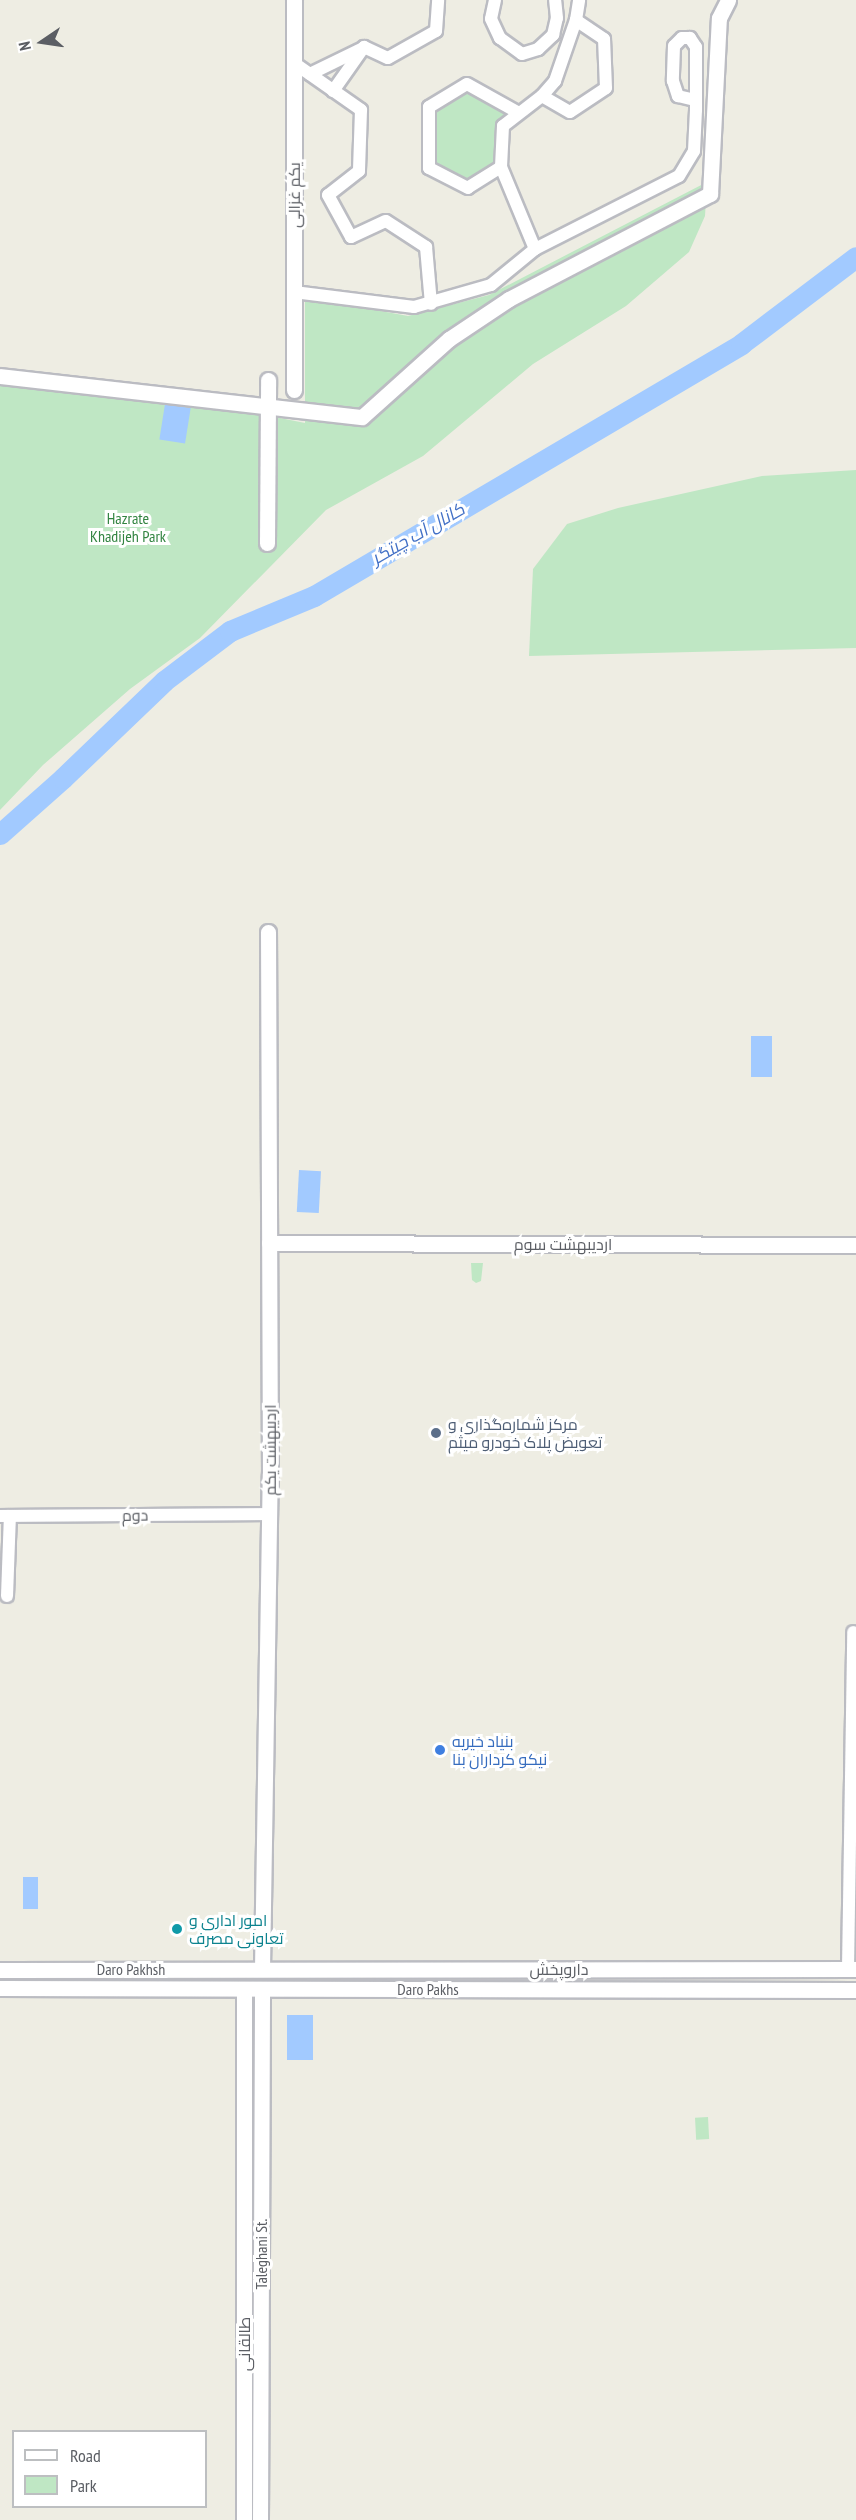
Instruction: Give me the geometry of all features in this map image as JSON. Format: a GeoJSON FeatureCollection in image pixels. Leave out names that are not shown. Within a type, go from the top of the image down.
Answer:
{"type":"FeatureCollection","features":[{"type":"Feature","properties":{"kind":"street","name":"یکم غزالی"},"geometry":{"type":"LineString","coordinates":[[294,0],[294,390]]}},
{"type":"Feature","properties":{"kind":"street"},"geometry":{"type":"LineString","coordinates":[[364,47],[388,58],[436,31],[438,0]]}},
{"type":"Feature","properties":{"kind":"street"},"geometry":{"type":"LineString","coordinates":[[495,0],[491,19],[500,38],[522,54],[538,49],[553,35],[557,18],[555,0]]}},
{"type":"Feature","properties":{"kind":"street"},"geometry":{"type":"LineString","coordinates":[[0,376],[268,409],[362,417],[450,339],[509,299],[710,194],[719,18],[728,0]]}},
{"type":"Feature","properties":{"kind":"street"},"geometry":{"type":"LineString","coordinates":[[535,249],[501,167],[503,126],[518,112],[542,96],[555,81],[576,20],[577,1]]}},
{"type":"Feature","properties":{"kind":"street"},"geometry":{"type":"LineString","coordinates":[[542,96],[570,112],[606,88],[604,39],[576,20]]}},
{"type":"Feature","properties":{"kind":"street"},"geometry":{"type":"LineString","coordinates":[[294,292],[397,308],[431,304],[491,285],[535,249],[679,176],[694,151],[696,100],[696,47],[690,38],[682,38],[674,46],[673,81],[678,96],[696,100]]}},
{"type":"Feature","properties":{"kind":"street"},"geometry":{"type":"LineString","coordinates":[[310,74],[364,47]]}},
{"type":"Feature","properties":{"kind":"street"},"geometry":{"type":"LineString","coordinates":[[333,90],[364,47]]}},
{"type":"Feature","properties":{"kind":"street"},"geometry":{"type":"LineString","coordinates":[[294,63],[361,110],[359,171],[328,195],[351,237],[386,221],[426,247],[431,304]]}},
{"type":"Feature","properties":{"kind":"street"},"geometry":{"type":"LineString","coordinates":[[501,167],[468,188],[429,168],[429,106],[466,84],[518,112]]}},
{"type":"Feature","properties":{"kind":"street"},"geometry":{"type":"LineString","coordinates":[[267,543],[268,380]]}},
{"type":"Feature","properties":{"kind":"street","name":"اردیبهشت یکم"},"geometry":{"type":"LineString","coordinates":[[262,1969],[270,1514],[268,932]]}},
{"type":"Feature","properties":{"kind":"street","name":"اردیبهشت سوم"},"geometry":{"type":"LineString","coordinates":[[269,1243],[856,1245]]}},
{"type":"Feature","properties":{"kind":"street","name":"دوم"},"geometry":{"type":"LineString","coordinates":[[5,1516],[270,1514]]}},
{"type":"Feature","properties":{"kind":"street"},"geometry":{"type":"LineString","coordinates":[[5,1516],[7,1596]]}},
{"type":"Feature","properties":{"kind":"street"},"geometry":{"type":"LineString","coordinates":[[852,1969],[853,1632]]}},
{"type":"Feature","properties":{"kind":"street","name":"داروپخش"},"geometry":{"type":"LineString","coordinates":[[262,1969],[852,1969]]}},
{"type":"Feature","properties":{"kind":"street","name":"Daro Pakhsh"},"geometry":{"type":"LineString","coordinates":[[0,1970],[262,1969]]}},
{"type":"Feature","properties":{"kind":"street","name":"Daro Pakhs"},"geometry":{"type":"LineString","coordinates":[[0,1988],[856,1990]]}},
{"type":"Feature","properties":{"kind":"street","name":"طالقانی"},"geometry":{"type":"LineString","coordinates":[[244,1989],[244,2520]]}},
{"type":"Feature","properties":{"kind":"street","name":"Taleghani St."},"geometry":{"type":"LineString","coordinates":[[260,2520],[262,1989]]}},
{"type":"Feature","properties":{"kind":"green space"},"geometry":{"type":"Polygon","coordinates":[[[469,91],[506,112],[497,124],[495,162],[465,180],[435,163],[435,109],[469,91]]]}},
{"type":"Feature","properties":{"kind":"green space","name":"Hazrate Khadijeh Park"},"geometry":{"type":"Polygon","coordinates":[[[707,182],[705,216],[689,252],[626,306],[533,364],[423,456],[326,510],[200,638],[130,689],[43,765],[0,810],[0,385],[250,412],[305,423],[305,297],[408,316],[489,295],[707,182]]]}},
{"type":"Feature","properties":{"kind":"green space"},"geometry":{"type":"Polygon","coordinates":[[[856,470],[856,648],[529,656],[533,569],[567,524],[618,508],[762,476],[856,470]]]}},
{"type":"Feature","properties":{"kind":"green space"},"geometry":{"type":"Polygon","coordinates":[[[471,1263],[483,1263],[481,1281],[476,1283],[472,1280],[471,1263]]]}},
{"type":"Feature","properties":{"kind":"green space"},"geometry":{"type":"Polygon","coordinates":[[[708,2117],[709,2139],[696,2140],[695,2118],[708,2117]]]}},
{"type":"Feature","properties":{"kind":"water"},"geometry":{"type":"Polygon","coordinates":[[[165,404],[191,408],[185,444],[159,440],[165,404]]]}},
{"type":"Feature","properties":{"kind":"water"},"geometry":{"type":"Polygon","coordinates":[[[751,1036],[772,1036],[772,1077],[751,1077],[751,1036]]]}},
{"type":"Feature","properties":{"kind":"water"},"geometry":{"type":"Polygon","coordinates":[[[299,1170],[321,1171],[319,1213],[297,1212],[299,1170]]]}},
{"type":"Feature","properties":{"kind":"water"},"geometry":{"type":"Polygon","coordinates":[[[23,1877],[38,1877],[38,1909],[23,1909],[23,1877]]]}},
{"type":"Feature","properties":{"kind":"water"},"geometry":{"type":"Polygon","coordinates":[[[287,2015],[313,2015],[313,2060],[287,2060],[287,2015]]]}},
{"type":"Feature","properties":{"kind":"waterway","name":"کانال آب چیتگر"},"geometry":{"type":"LineString","coordinates":[[0,834],[63,778],[164,681],[230,631],[314,596],[741,344],[856,257]]}},
{"type":"Feature","properties":{"kind":"place","name":"مرکز شماره‌گذاری و تعویض پلاک خودرو میثم"},"geometry":{"type":"Point","coordinates":[436,1433]}},
{"type":"Feature","properties":{"kind":"place","name":"بنیاد خیریه نیکو کرداران بنا"},"geometry":{"type":"Point","coordinates":[440,1750]}},
{"type":"Feature","properties":{"kind":"place","name":"امور اداری و تعاونی مصرف"},"geometry":{"type":"Point","coordinates":[177,1929]}}]}
